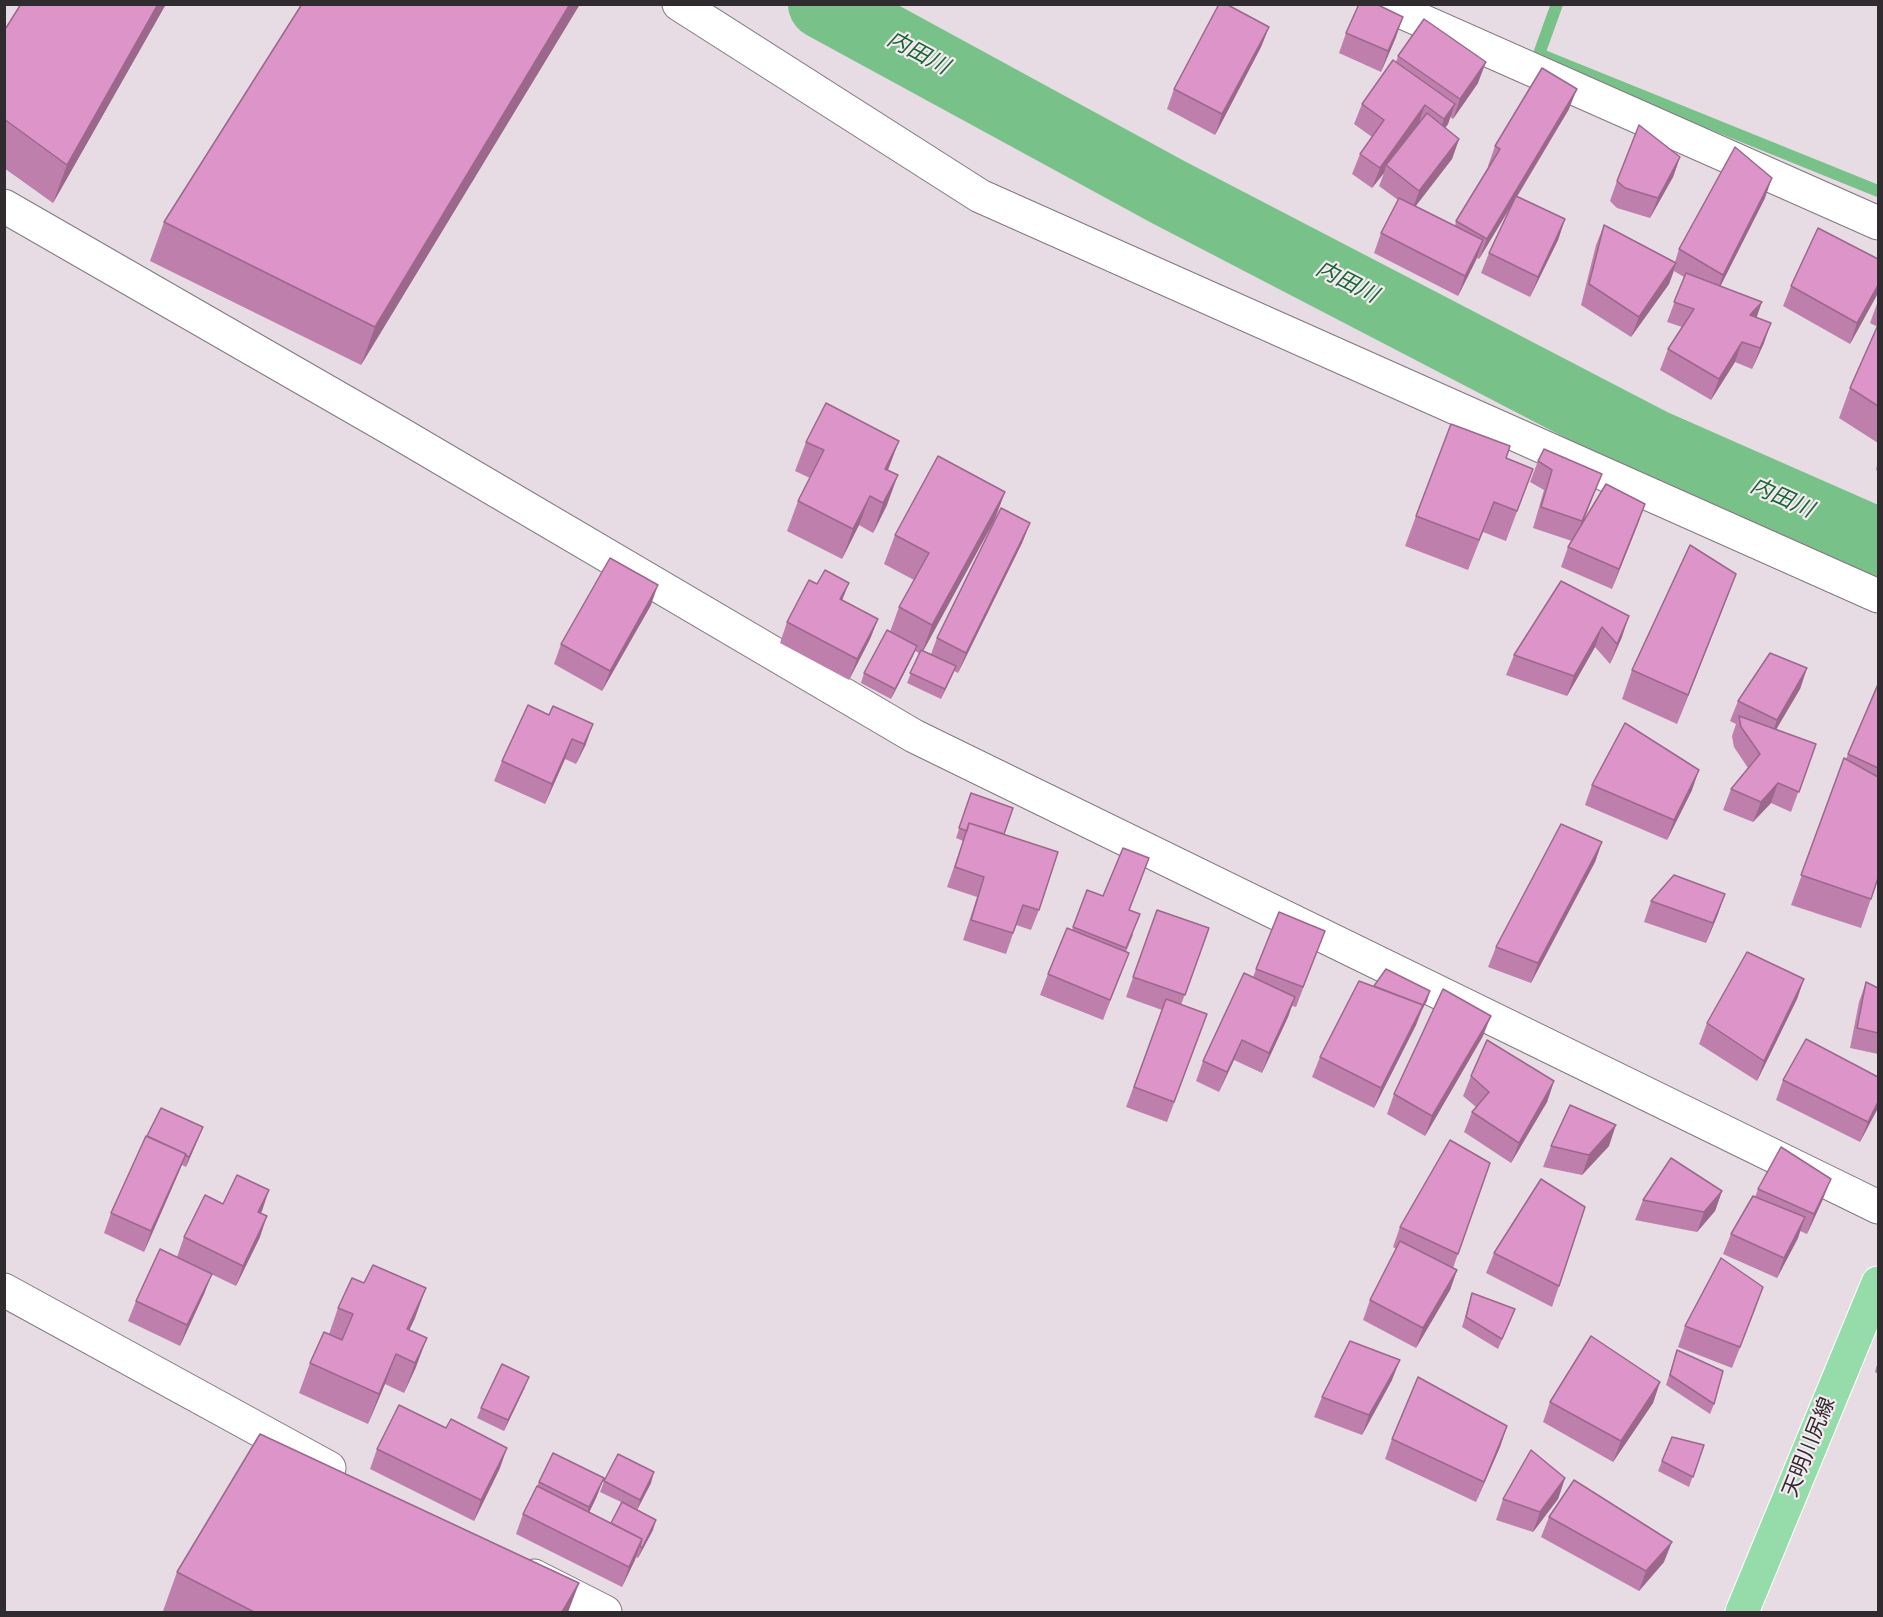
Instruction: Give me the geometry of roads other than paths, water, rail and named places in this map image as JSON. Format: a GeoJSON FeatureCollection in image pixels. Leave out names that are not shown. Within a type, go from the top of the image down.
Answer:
{"type":"FeatureCollection","features":[{"type":"Feature","properties":{"kind":"main road","name":"天明川尻線"},"geometry":{"type":"LineString","coordinates":[[1742,1612],[1878,1283]]}},
{"type":"Feature","properties":{"kind":"street"},"geometry":{"type":"LineString","coordinates":[[679,4],[980,196],[1878,596]]}},
{"type":"Feature","properties":{"kind":"street"},"geometry":{"type":"LineString","coordinates":[[1384,4],[1878,223]]}},
{"type":"Feature","properties":{"kind":"street"},"geometry":{"type":"LineString","coordinates":[[4,206],[397,432],[914,736],[1878,1208]]}},
{"type":"Feature","properties":{"kind":"street"},"geometry":{"type":"LineString","coordinates":[[4,1290],[354,1481]]}},
{"type":"Feature","properties":{"kind":"street"},"geometry":{"type":"LineString","coordinates":[[511,1563],[605,1612]]}},
{"type":"Feature","properties":{"kind":"waterway","name":"内田川"},"geometry":{"type":"LineString","coordinates":[[823,4],[1168,192],[1653,444],[1878,543]]}},
{"type":"Feature","properties":{"kind":"waterway"},"geometry":{"type":"LineString","coordinates":[[1557,4],[1539,54],[1878,191]]}}]}
